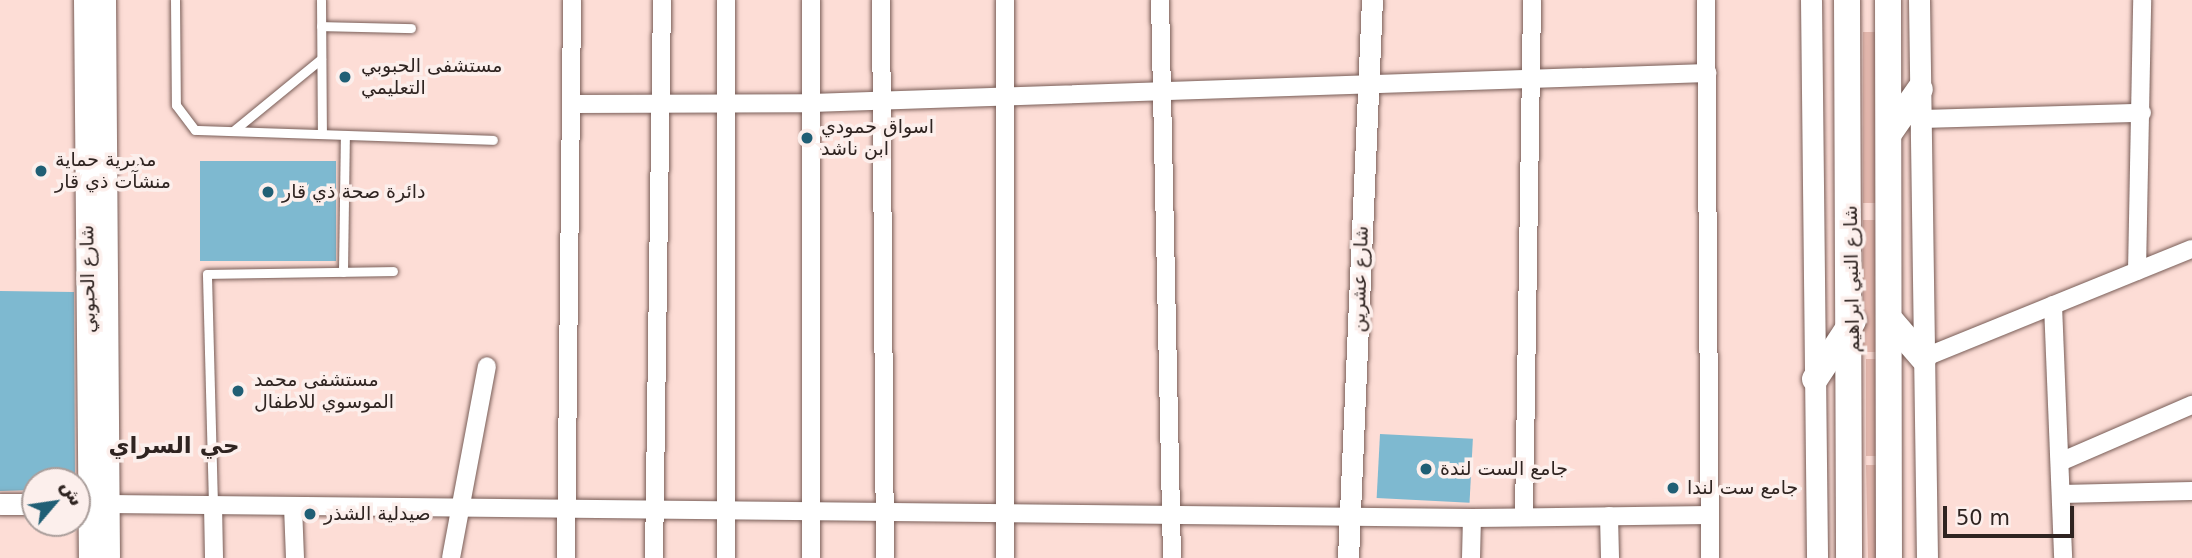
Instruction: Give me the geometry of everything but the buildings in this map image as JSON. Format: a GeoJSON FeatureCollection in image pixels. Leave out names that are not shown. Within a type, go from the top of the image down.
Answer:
{"type":"FeatureCollection","features":[{"type":"Feature","properties":{"kind":"main road","name":"شارع الحبوبي"},"geometry":{"type":"LineString","coordinates":[[86,0],[92,558]]}},
{"type":"Feature","properties":{"kind":"main road","name":"شارع الحبوبي"},"geometry":{"type":"LineString","coordinates":[[104,0],[92,504],[108,558]]}},
{"type":"Feature","properties":{"kind":"main road","name":"شارع النبي ابراهيم"},"geometry":{"type":"LineString","coordinates":[[1847,0],[1853,321],[1849,558]]}},
{"type":"Feature","properties":{"kind":"main road","name":"شارع النبي ابراهيم"},"geometry":{"type":"LineString","coordinates":[[1888,0],[1892,322],[1889,558]]}},
{"type":"Feature","properties":{"kind":"main road"},"geometry":{"type":"LineString","coordinates":[[1890,132],[1920,89]]}},
{"type":"Feature","properties":{"kind":"main road"},"geometry":{"type":"LineString","coordinates":[[1815,379],[1853,321]]}},
{"type":"Feature","properties":{"kind":"main road"},"geometry":{"type":"LineString","coordinates":[[1892,322],[1923,358]]}},
{"type":"Feature","properties":{"kind":"street"},"geometry":{"type":"LineString","coordinates":[[566,558],[572,0]]}},
{"type":"Feature","properties":{"kind":"street"},"geometry":{"type":"LineString","coordinates":[[654,558],[662,0]]}},
{"type":"Feature","properties":{"kind":"street"},"geometry":{"type":"LineString","coordinates":[[726,0],[726,558]]}},
{"type":"Feature","properties":{"kind":"street"},"geometry":{"type":"LineString","coordinates":[[811,0],[811,558]]}},
{"type":"Feature","properties":{"kind":"street"},"geometry":{"type":"LineString","coordinates":[[881,0],[885,558]]}},
{"type":"Feature","properties":{"kind":"street"},"geometry":{"type":"LineString","coordinates":[[1005,0],[1005,558]]}},
{"type":"Feature","properties":{"kind":"street"},"geometry":{"type":"LineString","coordinates":[[1160,0],[1172,558]]}},
{"type":"Feature","properties":{"kind":"street","name":"شارع عشرين"},"geometry":{"type":"LineString","coordinates":[[1348,558],[1372,0]]}},
{"type":"Feature","properties":{"kind":"street"},"geometry":{"type":"LineString","coordinates":[[1524,517],[1527,79],[1532,0]]}},
{"type":"Feature","properties":{"kind":"street"},"geometry":{"type":"LineString","coordinates":[[1706,0],[1710,558]]}},
{"type":"Feature","properties":{"kind":"street"},"geometry":{"type":"LineString","coordinates":[[1811,0],[1817,558]]}},
{"type":"Feature","properties":{"kind":"street"},"geometry":{"type":"LineString","coordinates":[[1919,0],[1927,558]]}},
{"type":"Feature","properties":{"kind":"street"},"geometry":{"type":"LineString","coordinates":[[2137,271],[2142,0]]}},
{"type":"Feature","properties":{"kind":"street"},"geometry":{"type":"LineString","coordinates":[[571,104],[811,103],[1707,73]]}},
{"type":"Feature","properties":{"kind":"street"},"geometry":{"type":"LineString","coordinates":[[1922,119],[2142,113]]}},
{"type":"Feature","properties":{"kind":"street"},"geometry":{"type":"LineString","coordinates":[[1923,358],[2137,271],[2190,255]]}},
{"type":"Feature","properties":{"kind":"street"},"geometry":{"type":"LineString","coordinates":[[2053,305],[2063,558]]}},
{"type":"Feature","properties":{"kind":"street"},"geometry":{"type":"LineString","coordinates":[[451,558],[458,508],[488,366]]}},
{"type":"Feature","properties":{"kind":"street"},"geometry":{"type":"LineString","coordinates":[[2060,462],[2192,405]]}},
{"type":"Feature","properties":{"kind":"street"},"geometry":{"type":"LineString","coordinates":[[2061,494],[2192,491]]}},
{"type":"Feature","properties":{"kind":"street"},"geometry":{"type":"LineString","coordinates":[[0,504],[21,504]]}},
{"type":"Feature","properties":{"kind":"street"},"geometry":{"type":"LineString","coordinates":[[92,504],[1472,518],[1710,514]]}},
{"type":"Feature","properties":{"kind":"street"},"geometry":{"type":"LineString","coordinates":[[213,505],[214,558]]}},
{"type":"Feature","properties":{"kind":"street"},"geometry":{"type":"LineString","coordinates":[[293,506],[295,558]]}},
{"type":"Feature","properties":{"kind":"street"},"geometry":{"type":"LineString","coordinates":[[1609,516],[1610,558]]}},
{"type":"Feature","properties":{"kind":"street"},"geometry":{"type":"LineString","coordinates":[[1471,558],[1472,518]]}},
{"type":"Feature","properties":{"kind":"lane"},"geometry":{"type":"LineString","coordinates":[[175,0],[179,116],[195,130],[493,140]]}},
{"type":"Feature","properties":{"kind":"lane"},"geometry":{"type":"LineString","coordinates":[[321,0],[321,134]]}},
{"type":"Feature","properties":{"kind":"lane"},"geometry":{"type":"LineString","coordinates":[[321,26],[411,28]]}},
{"type":"Feature","properties":{"kind":"lane"},"geometry":{"type":"LineString","coordinates":[[233,131],[321,59]]}},
{"type":"Feature","properties":{"kind":"lane"},"geometry":{"type":"LineString","coordinates":[[343,272],[345,135]]}},
{"type":"Feature","properties":{"kind":"lane"},"geometry":{"type":"LineString","coordinates":[[213,505],[207,274],[393,271]]}},
{"type":"Feature","properties":{"kind":"shaded area"},"geometry":{"type":"Polygon","coordinates":[[[1863,32],[1877,32],[1877,203],[1863,203],[1863,32]]]}},
{"type":"Feature","properties":{"kind":"shaded area"},"geometry":{"type":"Polygon","coordinates":[[[1863,220],[1879,220],[1879,352],[1863,352],[1863,220]]]}},
{"type":"Feature","properties":{"kind":"shaded area"},"geometry":{"type":"Polygon","coordinates":[[[1866,359],[1879,359],[1879,456],[1866,456],[1866,359]]]}},
{"type":"Feature","properties":{"kind":"shaded area"},"geometry":{"type":"Polygon","coordinates":[[[1866,465],[1880,465],[1880,558],[1868,558],[1866,465]]]}},
{"type":"Feature","properties":{"kind":"place","name":"مستشفى الحبوبي التعليمي"},"geometry":{"type":"Point","coordinates":[345,77]}},
{"type":"Feature","properties":{"kind":"place","name":"اسواق حمودي ابن ناشد"},"geometry":{"type":"Point","coordinates":[807,138]}},
{"type":"Feature","properties":{"kind":"place","name":"مديرية حماية منشآت ذي قار"},"geometry":{"type":"Point","coordinates":[41,171]}},
{"type":"Feature","properties":{"kind":"place","name":"دائرة صحة ذي قار"},"geometry":{"type":"Point","coordinates":[268,192]}},
{"type":"Feature","properties":{"kind":"place","name":"مستشفى محمد الموسوي للاطفال"},"geometry":{"type":"Point","coordinates":[238,391]}},
{"type":"Feature","properties":{"kind":"place","name":"جامع الست لندة"},"geometry":{"type":"Point","coordinates":[1426,469]}},
{"type":"Feature","properties":{"kind":"place","name":"جامع ست لندا"},"geometry":{"type":"Point","coordinates":[1673,488]}},
{"type":"Feature","properties":{"kind":"place","name":"صيدلية الشذر"},"geometry":{"type":"Point","coordinates":[310,514]}},
{"type":"Feature","properties":{"kind":"district","name":"حي السراي"},"geometry":{"type":"Point","coordinates":[174,445]}}]}
